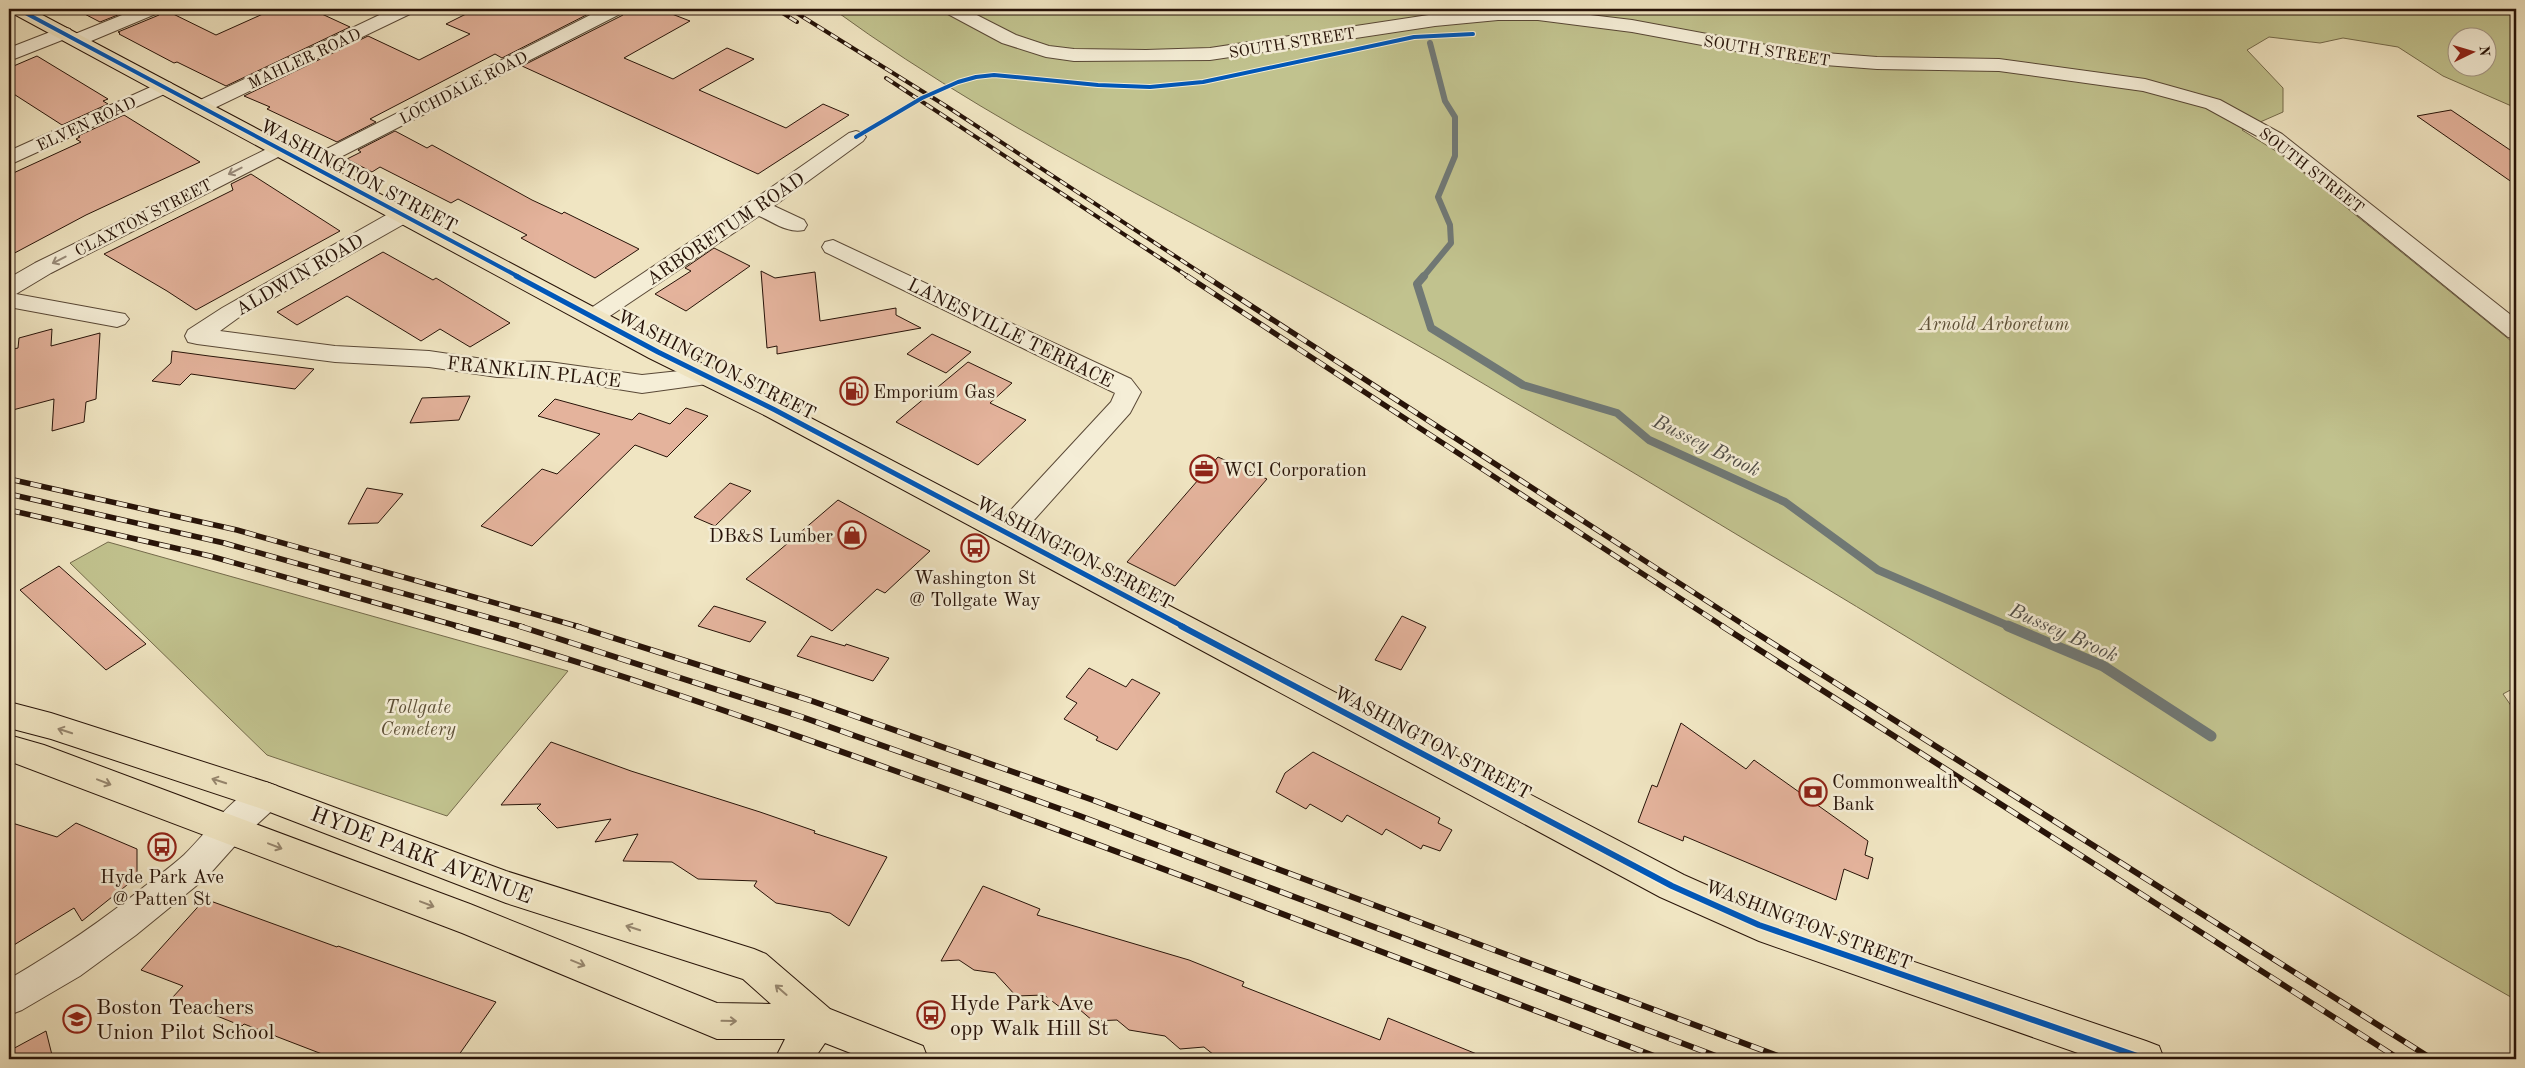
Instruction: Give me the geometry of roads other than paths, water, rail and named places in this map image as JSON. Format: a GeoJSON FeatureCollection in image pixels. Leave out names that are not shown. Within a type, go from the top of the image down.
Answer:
{"type":"FeatureCollection","features":[{"type":"Feature","properties":{"kind":"main road","name":"WASHINGTON STREET"},"geometry":{"type":"LineString","coordinates":[[18,9],[593,317],[1007,532],[1642,870],[1702,900],[1767,928],[2146,1059]]}},
{"type":"Feature","properties":{"kind":"main road","name":"HYDE PARK AVENUE"},"geometry":{"type":"LineString","coordinates":[[9,715],[51,726],[266,796],[506,887],[754,966],[818,1022],[910,1059]]}},
{"type":"Feature","properties":{"kind":"main road","name":"HYDE PARK AVENUE"},"geometry":{"type":"LineString","coordinates":[[9,748],[33,755],[479,924],[611,976],[716,1021],[818,1022]]}},
{"type":"Feature","properties":{"kind":"main road"},"geometry":{"type":"LineString","coordinates":[[793,1059],[818,1022]]}},
{"type":"Feature","properties":{"kind":"street"},"geometry":{"type":"LineString","coordinates":[[9,55],[70,37],[152,9]]}},
{"type":"Feature","properties":{"kind":"street","name":"MAHLER ROAD"},"geometry":{"type":"LineString","coordinates":[[201,107],[406,9]]}},
{"type":"Feature","properties":{"kind":"street","name":"LOCHDALE ROAD"},"geometry":{"type":"LineString","coordinates":[[310,165],[616,9]]}},
{"type":"Feature","properties":{"kind":"street","name":"SOUTH STREET"},"geometry":{"type":"LineString","coordinates":[[952,9],[1009,39],[1046,51],[1074,55],[1146,56],[1217,54],[1435,20],[1498,14],[1538,14],[1632,26],[1799,57],[1877,63],[1998,65],[2144,84],[2213,104],[2275,138],[2516,331]]}},
{"type":"Feature","properties":{"kind":"street","name":"ELVEN ROAD"},"geometry":{"type":"LineString","coordinates":[[9,159],[164,87]]}},
{"type":"Feature","properties":{"kind":"street","name":"ARBORETUM ROAD"},"geometry":{"type":"LineString","coordinates":[[593,317],[856,137]]}},
{"type":"Feature","properties":{"kind":"street","name":"CLAXTON STREET"},"geometry":{"type":"LineString","coordinates":[[9,288],[43,268],[279,149]]}},
{"type":"Feature","properties":{"kind":"street"},"geometry":{"type":"LineString","coordinates":[[757,206],[796,225]]}},
{"type":"Feature","properties":{"kind":"street","name":"ALDWIN ROAD"},"geometry":{"type":"LineString","coordinates":[[197,336],[230,313],[403,215]]}},
{"type":"Feature","properties":{"kind":"street","name":"LANESVILLE TERRACE"},"geometry":{"type":"LineString","coordinates":[[833,247],[1122,385],[1128,392],[1121,407],[1007,532]]}},
{"type":"Feature","properties":{"kind":"street"},"geometry":{"type":"LineString","coordinates":[[9,300],[117,320]]}},
{"type":"Feature","properties":{"kind":"street","name":"FRANKLIN PLACE"},"geometry":{"type":"LineString","coordinates":[[197,336],[361,356],[430,360],[484,368],[549,370],[642,384],[707,376]]}},
{"type":"Feature","properties":{"kind":"street"},"geometry":{"type":"LineString","coordinates":[[9,998],[68,964],[124,924],[196,866],[229,829],[266,796]]}},
{"type":"Feature","properties":{"kind":"waterway","name":"Bussey Brook"},"geometry":{"type":"LineString","coordinates":[[1423,277],[1451,243],[1450,225],[1438,197],[1455,156],[1455,117],[1445,101],[1430,43]]}},
{"type":"Feature","properties":{"kind":"waterway","name":"Bussey Brook"},"geometry":{"type":"LineString","coordinates":[[1424,276],[1417,284],[1431,328],[1523,385],[1617,413],[1649,440],[1785,502],[1878,570],[2011,627]]}},
{"type":"Feature","properties":{"kind":"waterway","name":"Bussey Brook"},"geometry":{"type":"LineString","coordinates":[[2008,626],[2103,666],[2211,736]]}},
{"type":"Feature","properties":{"kind":"railway"},"geometry":{"type":"LineString","coordinates":[[776,9],[797,22]]}},
{"type":"Feature","properties":{"kind":"railway"},"geometry":{"type":"LineString","coordinates":[[790,9],[946,106],[1207,277]]}},
{"type":"Feature","properties":{"kind":"railway"},"geometry":{"type":"LineString","coordinates":[[886,78],[1189,277]]}},
{"type":"Feature","properties":{"kind":"railway"},"geometry":{"type":"LineString","coordinates":[[1187,276],[1724,627]]}},
{"type":"Feature","properties":{"kind":"railway"},"geometry":{"type":"LineString","coordinates":[[1205,276],[1747,627]]}},
{"type":"Feature","properties":{"kind":"railway"},"geometry":{"type":"LineString","coordinates":[[9,479],[237,530],[580,627]]}},
{"type":"Feature","properties":{"kind":"railway"},"geometry":{"type":"LineString","coordinates":[[9,494],[224,543],[523,627]]}},
{"type":"Feature","properties":{"kind":"railway"},"geometry":{"type":"LineString","coordinates":[[9,510],[210,556],[461,627]]}},
{"type":"Feature","properties":{"kind":"railway"},"geometry":{"type":"LineString","coordinates":[[456,626],[620,676],[890,769],[1180,875],[1662,1059]]}},
{"type":"Feature","properties":{"kind":"railway"},"geometry":{"type":"LineString","coordinates":[[519,626],[802,717],[1080,816],[1724,1059]]}},
{"type":"Feature","properties":{"kind":"railway"},"geometry":{"type":"LineString","coordinates":[[576,626],[812,701],[1090,799],[1786,1059]]}},
{"type":"Feature","properties":{"kind":"railway"},"geometry":{"type":"LineString","coordinates":[[1722,626],[2399,1059]]}},
{"type":"Feature","properties":{"kind":"railway"},"geometry":{"type":"LineString","coordinates":[[1745,626],[2432,1059]]}},
{"type":"Feature","properties":{"kind":"place","name":"Emporium Gas"},"geometry":{"type":"Point","coordinates":[854,391]}},
{"type":"Feature","properties":{"kind":"place","name":"WCI Corporation"},"geometry":{"type":"Point","coordinates":[1204,469]}},
{"type":"Feature","properties":{"kind":"place","name":"DB&S Lumber"},"geometry":{"type":"Point","coordinates":[852,535]}},
{"type":"Feature","properties":{"kind":"place","name":"Washington St @ Tollgate Way"},"geometry":{"type":"Point","coordinates":[975,548]}},
{"type":"Feature","properties":{"kind":"place","name":"Commonwealth Bank"},"geometry":{"type":"Point","coordinates":[1813,792]}},
{"type":"Feature","properties":{"kind":"place","name":"Hyde Park Ave @ Patten St"},"geometry":{"type":"Point","coordinates":[162,847]}},
{"type":"Feature","properties":{"kind":"place","name":"Hyde Park Ave opp Walk Hill St"},"geometry":{"type":"Point","coordinates":[931,1015]}},
{"type":"Feature","properties":{"kind":"place","name":"Boston Teachers Union Pilot School"},"geometry":{"type":"Point","coordinates":[77,1019]}},
{"type":"Feature","properties":{"kind":"park label","name":"Arnold Arboretum"},"geometry":{"type":"Point","coordinates":[1994,323]}},
{"type":"Feature","properties":{"kind":"park label","name":"Tollgate Cemetery"},"geometry":{"type":"Point","coordinates":[418,717]}}]}
